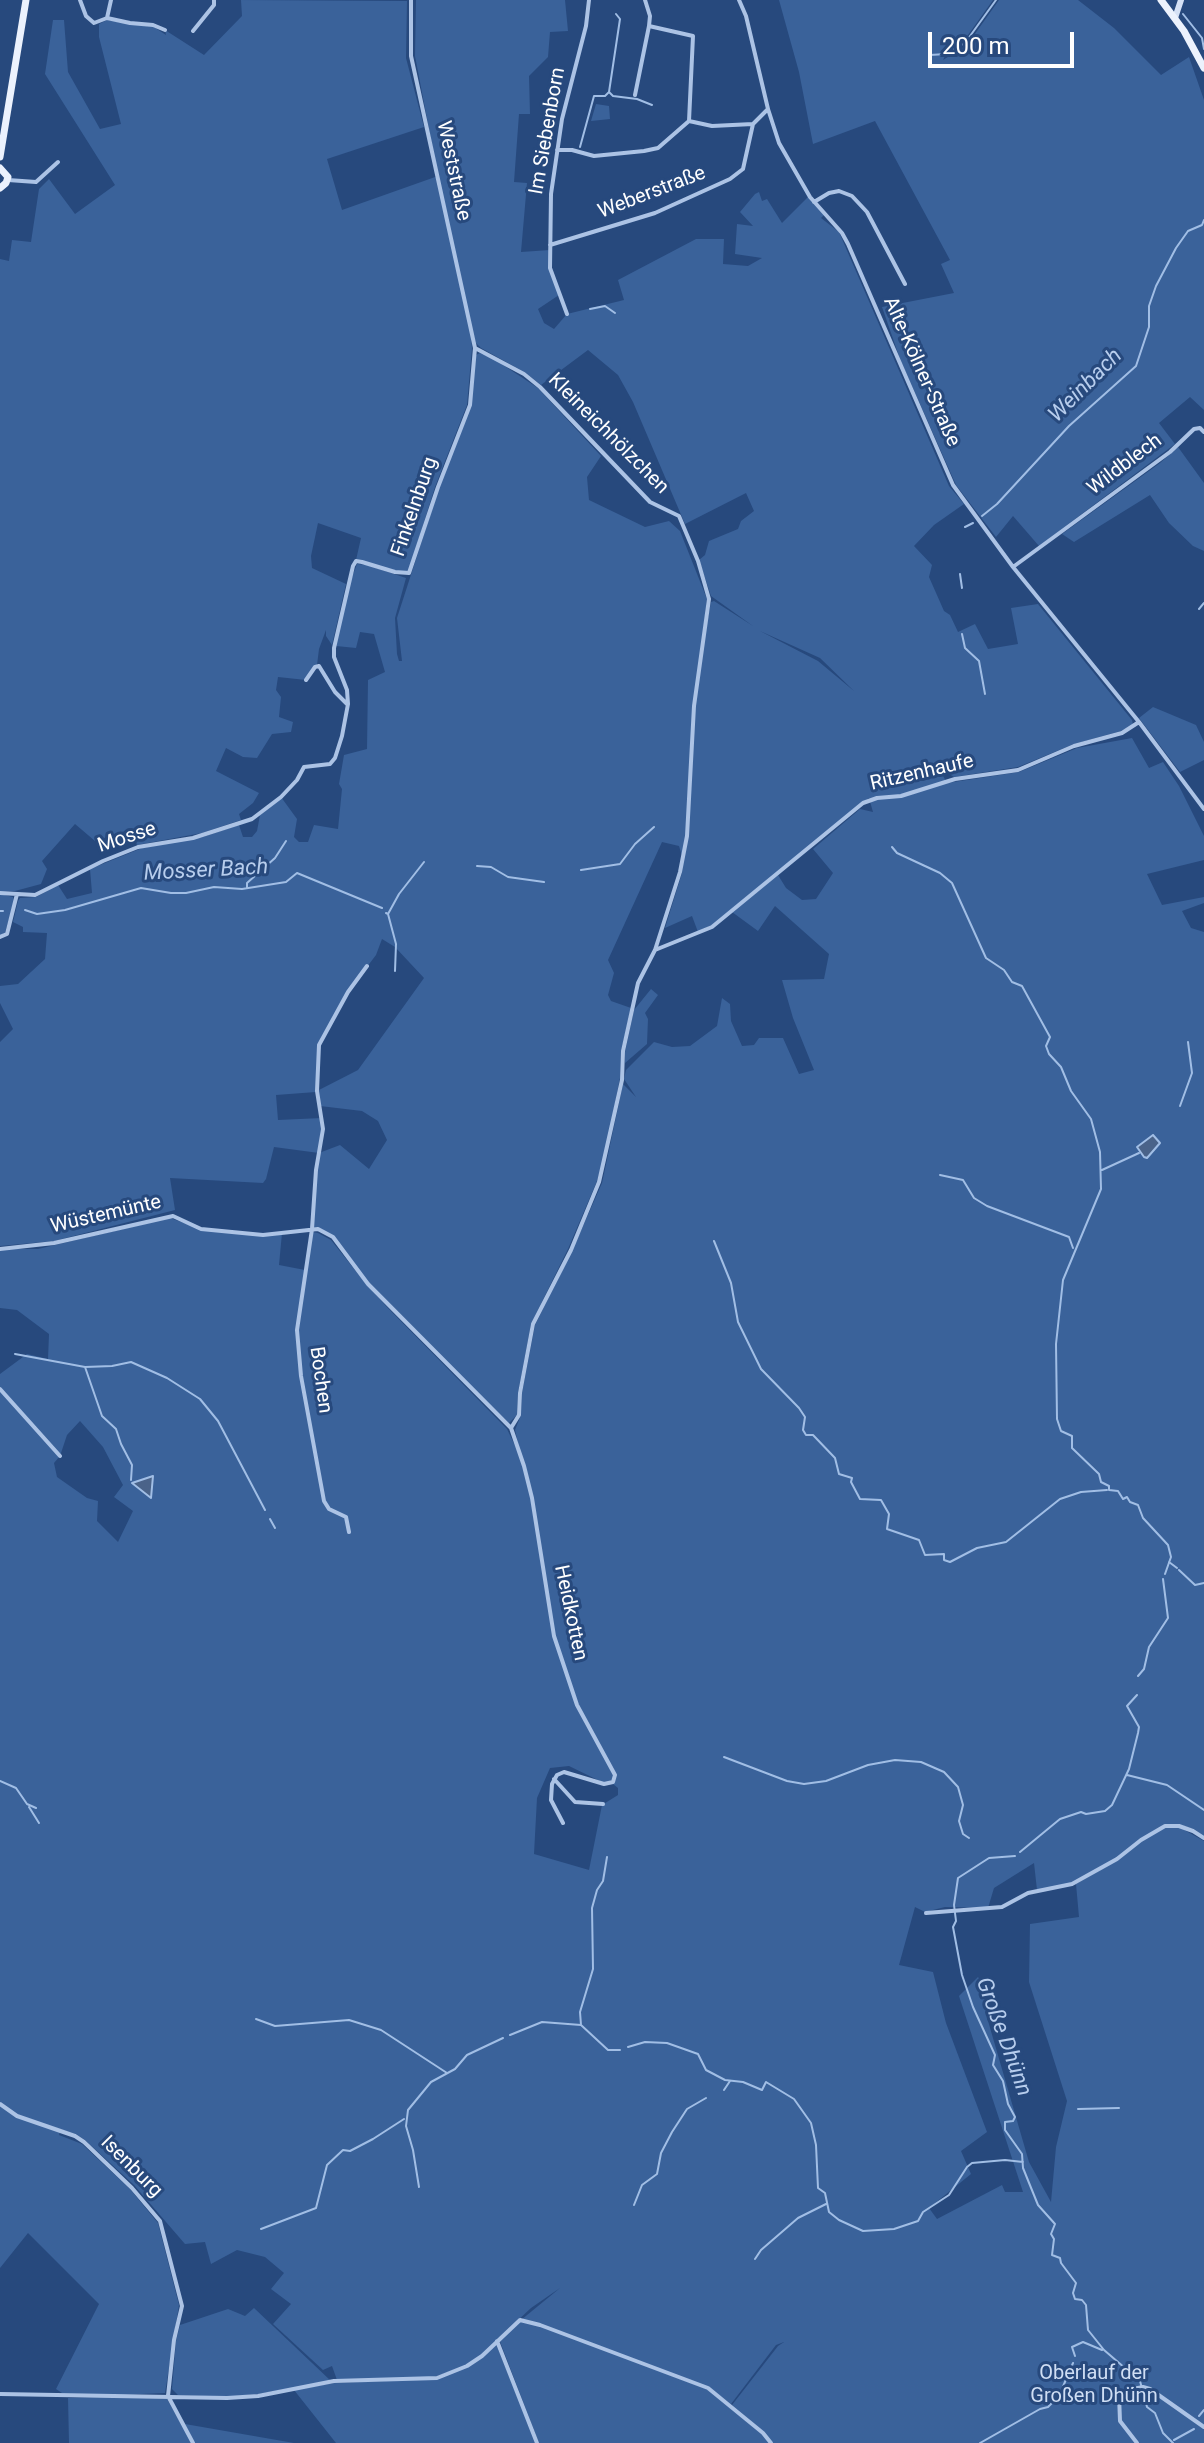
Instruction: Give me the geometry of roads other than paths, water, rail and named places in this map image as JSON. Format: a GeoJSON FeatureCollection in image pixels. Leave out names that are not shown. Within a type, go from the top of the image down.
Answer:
{"type":"FeatureCollection","features":[{"type":"Feature","properties":{"kind":"main road"},"geometry":{"type":"LineString","coordinates":[[0,157],[26,0]]}},
{"type":"Feature","properties":{"kind":"main road"},"geometry":{"type":"LineString","coordinates":[[1175,18],[1178,0],[1164,3],[1204,68]]}},
{"type":"Feature","properties":{"kind":"main road"},"geometry":{"type":"LineString","coordinates":[[0,168],[7,173],[7,180],[0,188]]}},
{"type":"Feature","properties":{"kind":"street"},"geometry":{"type":"LineString","coordinates":[[80,0],[86,16],[94,23],[107,18],[153,25],[165,30]]}},
{"type":"Feature","properties":{"kind":"street"},"geometry":{"type":"LineString","coordinates":[[107,18],[111,0]]}},
{"type":"Feature","properties":{"kind":"street"},"geometry":{"type":"LineString","coordinates":[[193,31],[214,5],[214,0]]}},
{"type":"Feature","properties":{"kind":"street","name":"Weststraße"},"geometry":{"type":"LineString","coordinates":[[411,0],[411,56],[475,348]]}},
{"type":"Feature","properties":{"kind":"street","name":"Im Siebenborn"},"geometry":{"type":"LineString","coordinates":[[567,314],[550,268],[551,194],[562,119],[586,26],[589,0]]}},
{"type":"Feature","properties":{"kind":"street"},"geometry":{"type":"LineString","coordinates":[[635,95],[649,26],[650,16],[645,0]]}},
{"type":"Feature","properties":{"kind":"street","name":"Alte-Kölner-Straße"},"geometry":{"type":"LineString","coordinates":[[739,0],[779,143],[814,202],[848,244],[953,485],[1013,567],[1139,722],[1204,809]]}},
{"type":"Feature","properties":{"kind":"street"},"geometry":{"type":"LineString","coordinates":[[557,150],[572,150],[594,156],[658,148],[689,121],[693,36],[649,26]]}},
{"type":"Feature","properties":{"kind":"street"},"geometry":{"type":"LineString","coordinates":[[689,121],[712,126],[753,124],[768,109]]}},
{"type":"Feature","properties":{"kind":"street","name":"Weberstraße"},"geometry":{"type":"LineString","coordinates":[[550,245],[655,213],[730,179],[743,169],[753,124]]}},
{"type":"Feature","properties":{"kind":"street"},"geometry":{"type":"LineString","coordinates":[[7,180],[36,182],[58,162]]}},
{"type":"Feature","properties":{"kind":"street"},"geometry":{"type":"LineString","coordinates":[[814,202],[839,191],[852,196],[867,212],[905,284]]}},
{"type":"Feature","properties":{"kind":"street","name":"Kleineichhölzchen"},"geometry":{"type":"LineString","coordinates":[[475,348],[524,374],[540,387],[650,502],[679,516],[698,561],[709,599],[694,706],[687,836],[680,872],[655,950]]}},
{"type":"Feature","properties":{"kind":"street","name":"Finkelnburg"},"geometry":{"type":"LineString","coordinates":[[252,819],[281,797],[304,767],[330,764],[342,736],[348,704],[347,690],[334,657],[334,648],[353,566],[356,561],[409,573],[470,405],[475,348]]}},
{"type":"Feature","properties":{"kind":"street","name":"Wildblech"},"geometry":{"type":"LineString","coordinates":[[1013,567],[1170,452],[1194,429],[1200,428],[1204,432]]}},
{"type":"Feature","properties":{"kind":"street"},"geometry":{"type":"LineString","coordinates":[[306,680],[319,666],[335,692],[348,704]]}},
{"type":"Feature","properties":{"kind":"street","name":"Ritzenhaufe"},"geometry":{"type":"LineString","coordinates":[[655,950],[712,927],[863,803],[901,796],[955,779],[1018,770],[1074,746],[1122,733],[1139,722]]}},
{"type":"Feature","properties":{"kind":"street","name":"Mosse"},"geometry":{"type":"LineString","coordinates":[[2,893],[35,895],[138,847],[193,838],[252,819]]}},
{"type":"Feature","properties":{"kind":"street"},"geometry":{"type":"LineString","coordinates":[[0,937],[7,934],[17,894]]}},
{"type":"Feature","properties":{"kind":"street"},"geometry":{"type":"LineString","coordinates":[[367,966],[348,992],[319,1045],[317,1091],[323,1129],[316,1170],[312,1229],[333,1237],[368,1284],[511,1428],[519,1415],[533,1324],[571,1250],[603,1170],[622,1080],[623,1051],[632,1008],[638,983],[655,950]]}},
{"type":"Feature","properties":{"kind":"street","name":"Wüstemünte"},"geometry":{"type":"LineString","coordinates":[[0,1249],[54,1243],[173,1216],[201,1229],[263,1235],[312,1229]]}},
{"type":"Feature","properties":{"kind":"street","name":"Bochen"},"geometry":{"type":"LineString","coordinates":[[312,1229],[299,1313],[298,1357],[324,1501],[329,1509],[344,1515],[349,1532]]}},
{"type":"Feature","properties":{"kind":"street"},"geometry":{"type":"LineString","coordinates":[[0,1389],[60,1456]]}},
{"type":"Feature","properties":{"kind":"street","name":"Heidkotten"},"geometry":{"type":"LineString","coordinates":[[511,1428],[532,1498],[554,1636],[577,1705],[615,1775],[613,1782],[604,1784],[564,1772],[554,1779]]}},
{"type":"Feature","properties":{"kind":"street"},"geometry":{"type":"LineString","coordinates":[[554,1779],[575,1802],[603,1804]]}},
{"type":"Feature","properties":{"kind":"street"},"geometry":{"type":"LineString","coordinates":[[554,1779],[551,1800],[563,1823]]}},
{"type":"Feature","properties":{"kind":"street"},"geometry":{"type":"LineString","coordinates":[[926,1913],[1002,1907],[1028,1893],[1072,1884],[1117,1859],[1165,1826],[1179,1826],[1204,1838]]}},
{"type":"Feature","properties":{"kind":"street","name":"Isenburg"},"geometry":{"type":"LineString","coordinates":[[0,2104],[17,2116],[84,2142],[132,2188],[160,2221],[182,2306],[174,2340],[168,2396]]}},
{"type":"Feature","properties":{"kind":"street"},"geometry":{"type":"LineString","coordinates":[[0,2394],[227,2398],[258,2396],[334,2381],[437,2378],[482,2356],[520,2320],[708,2388],[752,2423],[771,2443]]}},
{"type":"Feature","properties":{"kind":"street"},"geometry":{"type":"LineString","coordinates":[[497,2340],[537,2443]]}},
{"type":"Feature","properties":{"kind":"street"},"geometry":{"type":"LineString","coordinates":[[1137,2443],[1120,2421],[1119,2395],[1128,2390],[1150,2389],[1204,2427]]}},
{"type":"Feature","properties":{"kind":"street"},"geometry":{"type":"LineString","coordinates":[[168,2396],[193,2443]]}},
{"type":"Feature","properties":{"kind":"waterway"},"geometry":{"type":"LineString","coordinates":[[930,55],[946,54],[965,43],[996,0]]}},
{"type":"Feature","properties":{"kind":"waterway"},"geometry":{"type":"LineString","coordinates":[[580,147],[594,96],[605,96],[609,92],[620,19],[616,14]]}},
{"type":"Feature","properties":{"kind":"waterway","name":"Weinbach"},"geometry":{"type":"LineString","coordinates":[[1183,14],[1202,38],[1204,49]]}},
{"type":"Feature","properties":{"kind":"waterway"},"geometry":{"type":"LineString","coordinates":[[609,92],[613,96],[637,99],[652,105]]}},
{"type":"Feature","properties":{"kind":"waterway","name":"Weinbach"},"geometry":{"type":"LineString","coordinates":[[982,516],[997,504],[1069,426],[1136,366],[1149,327],[1149,306],[1156,286],[1188,231],[1202,225],[1204,220]]}},
{"type":"Feature","properties":{"kind":"waterway"},"geometry":{"type":"LineString","coordinates":[[590,309],[605,306],[615,313]]}},
{"type":"Feature","properties":{"kind":"waterway","name":"Weinbach"},"geometry":{"type":"LineString","coordinates":[[965,527],[973,523]]}},
{"type":"Feature","properties":{"kind":"waterway","name":"Weinbach"},"geometry":{"type":"LineString","coordinates":[[960,574],[962,588]]}},
{"type":"Feature","properties":{"kind":"waterway"},"geometry":{"type":"LineString","coordinates":[[1199,609],[1204,603]]}},
{"type":"Feature","properties":{"kind":"waterway","name":"Weinbach"},"geometry":{"type":"LineString","coordinates":[[962,634],[965,648],[979,661],[985,694]]}},
{"type":"Feature","properties":{"kind":"waterway","name":"Mosser Bach"},"geometry":{"type":"LineString","coordinates":[[581,870],[620,864],[635,844],[654,827]]}},
{"type":"Feature","properties":{"kind":"waterway"},"geometry":{"type":"LineString","coordinates":[[247,888],[247,883],[275,858],[286,841]]}},
{"type":"Feature","properties":{"kind":"waterway","name":"Große Dhünn"},"geometry":{"type":"LineString","coordinates":[[892,847],[897,853],[940,873],[952,883],[986,958],[1004,970],[1012,982],[1022,986],[1050,1037],[1046,1046],[1049,1054],[1061,1067],[1071,1091],[1091,1119],[1100,1152],[1101,1189],[1063,1280],[1056,1344],[1057,1419],[1061,1431],[1072,1436],[1072,1448],[1099,1474],[1101,1482],[1109,1486],[1109,1490],[1118,1491],[1123,1499],[1127,1497],[1138,1505],[1143,1518],[1168,1545],[1171,1557],[1165,1574]]}},
{"type":"Feature","properties":{"kind":"waterway","name":"Mosser Bach"},"geometry":{"type":"LineString","coordinates":[[386,913],[424,862]]}},
{"type":"Feature","properties":{"kind":"waterway","name":"Mosser Bach"},"geometry":{"type":"LineString","coordinates":[[477,866],[491,867],[508,877],[544,882]]}},
{"type":"Feature","properties":{"kind":"waterway","name":"Mosser Bach"},"geometry":{"type":"LineString","coordinates":[[25,910],[37,914],[65,910],[141,888],[171,893],[214,887],[242,889],[286,882],[297,873],[382,908]]}},
{"type":"Feature","properties":{"kind":"waterway"},"geometry":{"type":"LineString","coordinates":[[388,914],[396,944],[395,971]]}},
{"type":"Feature","properties":{"kind":"waterway"},"geometry":{"type":"LineString","coordinates":[[1180,1106],[1192,1073],[1188,1042]]}},
{"type":"Feature","properties":{"kind":"waterway"},"geometry":{"type":"LineString","coordinates":[[1102,1170],[1139,1153]]}},
{"type":"Feature","properties":{"kind":"waterway"},"geometry":{"type":"LineString","coordinates":[[940,1175],[963,1180],[974,1198],[987,1206],[1069,1237],[1073,1248]]}},
{"type":"Feature","properties":{"kind":"waterway"},"geometry":{"type":"LineString","coordinates":[[714,1241],[731,1283],[738,1322],[761,1369],[799,1408],[805,1417],[803,1430],[806,1435],[813,1435],[835,1458],[839,1474],[852,1478],[860,1499],[881,1500],[889,1514],[887,1529],[919,1540],[925,1555],[944,1554],[944,1560],[950,1562],[977,1548],[1006,1542],[1060,1499],[1081,1492],[1107,1490]]}},
{"type":"Feature","properties":{"kind":"waterway"},"geometry":{"type":"LineString","coordinates":[[15,1354],[85,1367],[131,1362],[167,1378],[200,1399],[218,1421],[265,1510]]}},
{"type":"Feature","properties":{"kind":"waterway"},"geometry":{"type":"LineString","coordinates":[[85,1367],[102,1416],[116,1429],[132,1465],[131,1480]]}},
{"type":"Feature","properties":{"kind":"waterway"},"geometry":{"type":"LineString","coordinates":[[270,1519],[275,1528]]}},
{"type":"Feature","properties":{"kind":"waterway"},"geometry":{"type":"LineString","coordinates":[[1169,1562],[1177,1568]]}},
{"type":"Feature","properties":{"kind":"waterway"},"geometry":{"type":"LineString","coordinates":[[1179,1570],[1195,1585],[1204,1583]]}},
{"type":"Feature","properties":{"kind":"waterway","name":"Große Dhünn"},"geometry":{"type":"LineString","coordinates":[[1138,1676],[1144,1669],[1149,1647],[1168,1618],[1163,1579]]}},
{"type":"Feature","properties":{"kind":"waterway","name":"Große Dhünn"},"geometry":{"type":"LineString","coordinates":[[1020,1852],[1060,1819],[1081,1812],[1105,1811],[1112,1805],[1129,1769],[1138,1733],[1139,1727],[1127,1706],[1137,1695]]}},
{"type":"Feature","properties":{"kind":"waterway"},"geometry":{"type":"LineString","coordinates":[[724,1757],[787,1781],[804,1784],[826,1781],[868,1765],[895,1760],[921,1762],[944,1772],[958,1787],[963,1805],[959,1821],[963,1834],[969,1838]]}},
{"type":"Feature","properties":{"kind":"waterway"},"geometry":{"type":"LineString","coordinates":[[1127,1775],[1167,1785],[1204,1810]]}},
{"type":"Feature","properties":{"kind":"waterway"},"geometry":{"type":"LineString","coordinates":[[0,1781],[16,1788],[27,1804],[36,1808]]}},
{"type":"Feature","properties":{"kind":"waterway"},"geometry":{"type":"LineString","coordinates":[[29,1807],[39,1823]]}},
{"type":"Feature","properties":{"kind":"waterway","name":"Große Dhünn"},"geometry":{"type":"LineString","coordinates":[[1015,1856],[989,1858],[958,1878],[953,1927],[962,1975],[995,2055],[993,2065],[1003,2081],[1008,2104],[1015,2117],[1013,2121],[1005,2122],[1005,2130],[1022,2154],[1023,2168],[1038,2205],[1055,2224],[1051,2234],[1054,2239],[1052,2255],[1060,2258],[1076,2283],[1073,2293],[1075,2299],[1082,2300],[1086,2305],[1088,2330],[1104,2350],[1140,2381],[1147,2407],[1155,2413],[1163,2433],[1173,2443]]}},
{"type":"Feature","properties":{"kind":"waterway"},"geometry":{"type":"LineString","coordinates":[[581,2025],[580,2012],[593,1969],[592,1908],[603,1881],[607,1857]]}},
{"type":"Feature","properties":{"kind":"waterway"},"geometry":{"type":"LineString","coordinates":[[256,2019],[275,2026],[349,2020],[381,2030],[447,2073]]}},
{"type":"Feature","properties":{"kind":"waterway"},"geometry":{"type":"LineString","coordinates":[[510,2035],[542,2022],[581,2025],[608,2050],[620,2050]]}},
{"type":"Feature","properties":{"kind":"waterway"},"geometry":{"type":"LineString","coordinates":[[419,2187],[406,2126],[408,2110],[431,2082],[455,2069],[467,2055],[503,2038]]}},
{"type":"Feature","properties":{"kind":"waterway"},"geometry":{"type":"LineString","coordinates":[[628,2047],[645,2042],[667,2043],[698,2054],[706,2070],[725,2080],[743,2082],[762,2090],[766,2082],[794,2099],[811,2123],[816,2145],[818,2188],[825,2193],[829,2212],[863,2231],[894,2229],[918,2221],[923,2212],[949,2195],[972,2163],[1023,2162]]}},
{"type":"Feature","properties":{"kind":"waterway"},"geometry":{"type":"LineString","coordinates":[[724,2090],[730,2081]]}},
{"type":"Feature","properties":{"kind":"waterway"},"geometry":{"type":"LineString","coordinates":[[634,2205],[642,2185],[657,2174],[661,2153],[687,2109],[706,2098]]}},
{"type":"Feature","properties":{"kind":"waterway"},"geometry":{"type":"LineString","coordinates":[[1078,2109],[1119,2108]]}},
{"type":"Feature","properties":{"kind":"waterway"},"geometry":{"type":"LineString","coordinates":[[261,2229],[316,2208],[327,2165],[343,2150],[350,2151],[404,2119]]}},
{"type":"Feature","properties":{"kind":"waterway"},"geometry":{"type":"LineString","coordinates":[[755,2259],[798,2218],[826,2204]]}},
{"type":"Feature","properties":{"kind":"waterway"},"geometry":{"type":"LineString","coordinates":[[1075,2356],[1072,2347],[1083,2342],[1102,2350]]}},
{"type":"Feature","properties":{"kind":"waterway"},"geometry":{"type":"LineString","coordinates":[[980,2443],[1048,2407],[1059,2396],[1073,2363]]}},
{"type":"Feature","properties":{"kind":"waterway"},"geometry":{"type":"LineString","coordinates":[[1199,2416],[1204,2410]]}},
{"type":"Feature","properties":{"kind":"waterway"},"geometry":{"type":"LineString","coordinates":[[1174,2440],[1194,2429]]}},
{"type":"Feature","properties":{"kind":"park label","name":"Oberlauf der Großen Dhünn"},"geometry":{"type":"Point","coordinates":[1094,2386]}}]}
